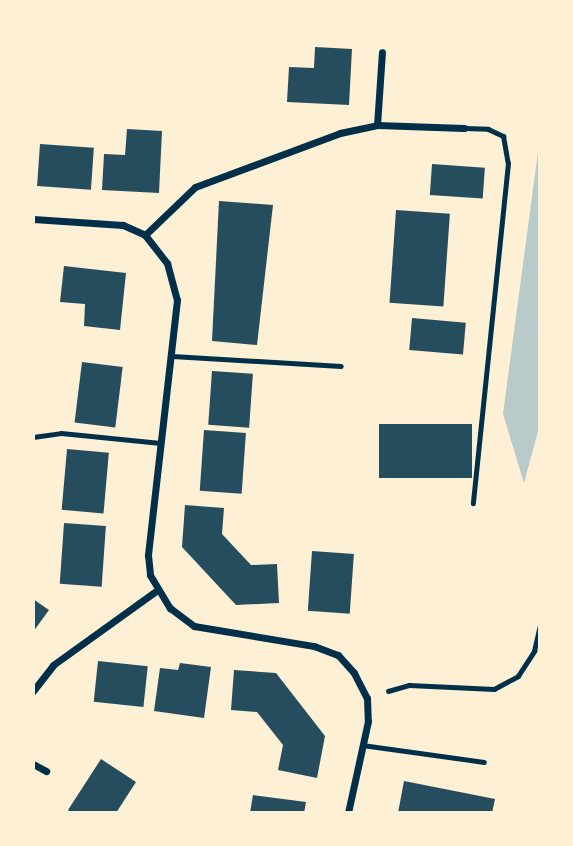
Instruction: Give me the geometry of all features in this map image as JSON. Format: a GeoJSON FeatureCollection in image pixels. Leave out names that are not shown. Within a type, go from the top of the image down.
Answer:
{"type":"FeatureCollection","features":[{"type":"Feature","properties":{"kind":"street"},"geometry":{"type":"LineString","coordinates":[[377,125],[382,52]]}},
{"type":"Feature","properties":{"kind":"street"},"geometry":{"type":"LineString","coordinates":[[145,235],[195,187],[340,133],[377,125],[464,128]]}},
{"type":"Feature","properties":{"kind":"street"},"geometry":{"type":"LineString","coordinates":[[33,219],[123,225],[145,235],[167,263],[177,300],[148,555],[156,591],[194,626],[314,646],[338,655],[367,698],[368,721],[348,813]]}},
{"type":"Feature","properties":{"kind":"street"},"geometry":{"type":"LineString","coordinates":[[33,691],[53,664],[156,591]]}},
{"type":"Feature","properties":{"kind":"street"},"geometry":{"type":"LineString","coordinates":[[33,764],[46,771]]}},
{"type":"Feature","properties":{"kind":"lane"},"geometry":{"type":"LineString","coordinates":[[464,128],[488,129],[503,136],[508,163],[473,503]]}},
{"type":"Feature","properties":{"kind":"lane"},"geometry":{"type":"LineString","coordinates":[[172,356],[341,366]]}},
{"type":"Feature","properties":{"kind":"lane"},"geometry":{"type":"LineString","coordinates":[[33,437],[61,433],[161,443]]}},
{"type":"Feature","properties":{"kind":"lane"},"geometry":{"type":"LineString","coordinates":[[362,745],[484,762]]}},
{"type":"Feature","properties":{"kind":"path"},"geometry":{"type":"LineString","coordinates":[[367,698],[409,685],[494,689],[518,676],[534,651],[540,625]]}},
{"type":"Feature","properties":{"kind":"shaded area"},"geometry":{"type":"Polygon","coordinates":[[[540,137],[540,424],[524,483],[503,414],[540,137]]]}},
{"type":"Feature","properties":{"kind":"building"},"geometry":{"type":"Polygon","coordinates":[[[315,47],[352,49],[349,105],[287,102],[289,67],[314,68],[315,47]]]}},
{"type":"Feature","properties":{"kind":"building"},"geometry":{"type":"Polygon","coordinates":[[[127,129],[162,131],[159,193],[102,190],[104,154],[125,155],[127,129]]]}},
{"type":"Feature","properties":{"kind":"building"},"geometry":{"type":"Polygon","coordinates":[[[40,144],[94,148],[91,190],[37,186],[40,144]]]}},
{"type":"Feature","properties":{"kind":"building"},"geometry":{"type":"Polygon","coordinates":[[[432,164],[485,168],[483,199],[430,195],[432,164]]]}},
{"type":"Feature","properties":{"kind":"building"},"geometry":{"type":"Polygon","coordinates":[[[219,201],[273,205],[257,345],[212,341],[219,201]]]}},
{"type":"Feature","properties":{"kind":"building"},"geometry":{"type":"Polygon","coordinates":[[[396,210],[450,214],[443,307],[390,303],[396,210]]]}},
{"type":"Feature","properties":{"kind":"building"},"geometry":{"type":"Polygon","coordinates":[[[64,266],[126,273],[120,330],[84,326],[85,304],[60,302],[64,266]]]}},
{"type":"Feature","properties":{"kind":"building"},"geometry":{"type":"Polygon","coordinates":[[[412,318],[466,323],[463,355],[409,350],[412,318]]]}},
{"type":"Feature","properties":{"kind":"building"},"geometry":{"type":"Polygon","coordinates":[[[82,362],[123,367],[115,428],[75,423],[82,362]]]}},
{"type":"Feature","properties":{"kind":"building"},"geometry":{"type":"Polygon","coordinates":[[[212,371],[253,374],[249,428],[208,425],[212,371]]]}},
{"type":"Feature","properties":{"kind":"building"},"geometry":{"type":"Polygon","coordinates":[[[379,424],[472,424],[472,478],[379,478],[379,424]]]}},
{"type":"Feature","properties":{"kind":"building"},"geometry":{"type":"Polygon","coordinates":[[[204,430],[246,433],[242,494],[200,491],[204,430]]]}},
{"type":"Feature","properties":{"kind":"building"},"geometry":{"type":"Polygon","coordinates":[[[67,449],[109,453],[104,513],[62,510],[67,449]]]}},
{"type":"Feature","properties":{"kind":"building"},"geometry":{"type":"Polygon","coordinates":[[[185,505],[224,508],[222,534],[251,565],[277,564],[279,603],[236,605],[182,547],[185,505]]]}},
{"type":"Feature","properties":{"kind":"building"},"geometry":{"type":"Polygon","coordinates":[[[64,523],[106,526],[102,587],[60,584],[64,523]]]}},
{"type":"Feature","properties":{"kind":"building"},"geometry":{"type":"Polygon","coordinates":[[[312,551],[354,554],[350,614],[308,611],[312,551]]]}},
{"type":"Feature","properties":{"kind":"building"},"geometry":{"type":"Polygon","coordinates":[[[33,599],[49,610],[33,632],[33,599]]]}},
{"type":"Feature","properties":{"kind":"building"},"geometry":{"type":"Polygon","coordinates":[[[98,661],[148,666],[143,707],[94,702],[98,661]]]}},
{"type":"Feature","properties":{"kind":"building"},"geometry":{"type":"Polygon","coordinates":[[[180,663],[211,667],[204,718],[154,711],[160,668],[178,670],[180,663]]]}},
{"type":"Feature","properties":{"kind":"building"},"geometry":{"type":"Polygon","coordinates":[[[234,670],[276,673],[325,736],[317,778],[278,770],[283,745],[257,712],[231,710],[234,670]]]}},
{"type":"Feature","properties":{"kind":"building"},"geometry":{"type":"Polygon","coordinates":[[[101,759],[136,782],[116,813],[72,813],[68,810],[101,759]]]}},
{"type":"Feature","properties":{"kind":"building"},"geometry":{"type":"Polygon","coordinates":[[[404,781],[495,799],[492,813],[398,813],[404,781]]]}},
{"type":"Feature","properties":{"kind":"building"},"geometry":{"type":"Polygon","coordinates":[[[253,795],[306,802],[304,813],[250,813],[253,795]]]}}]}
